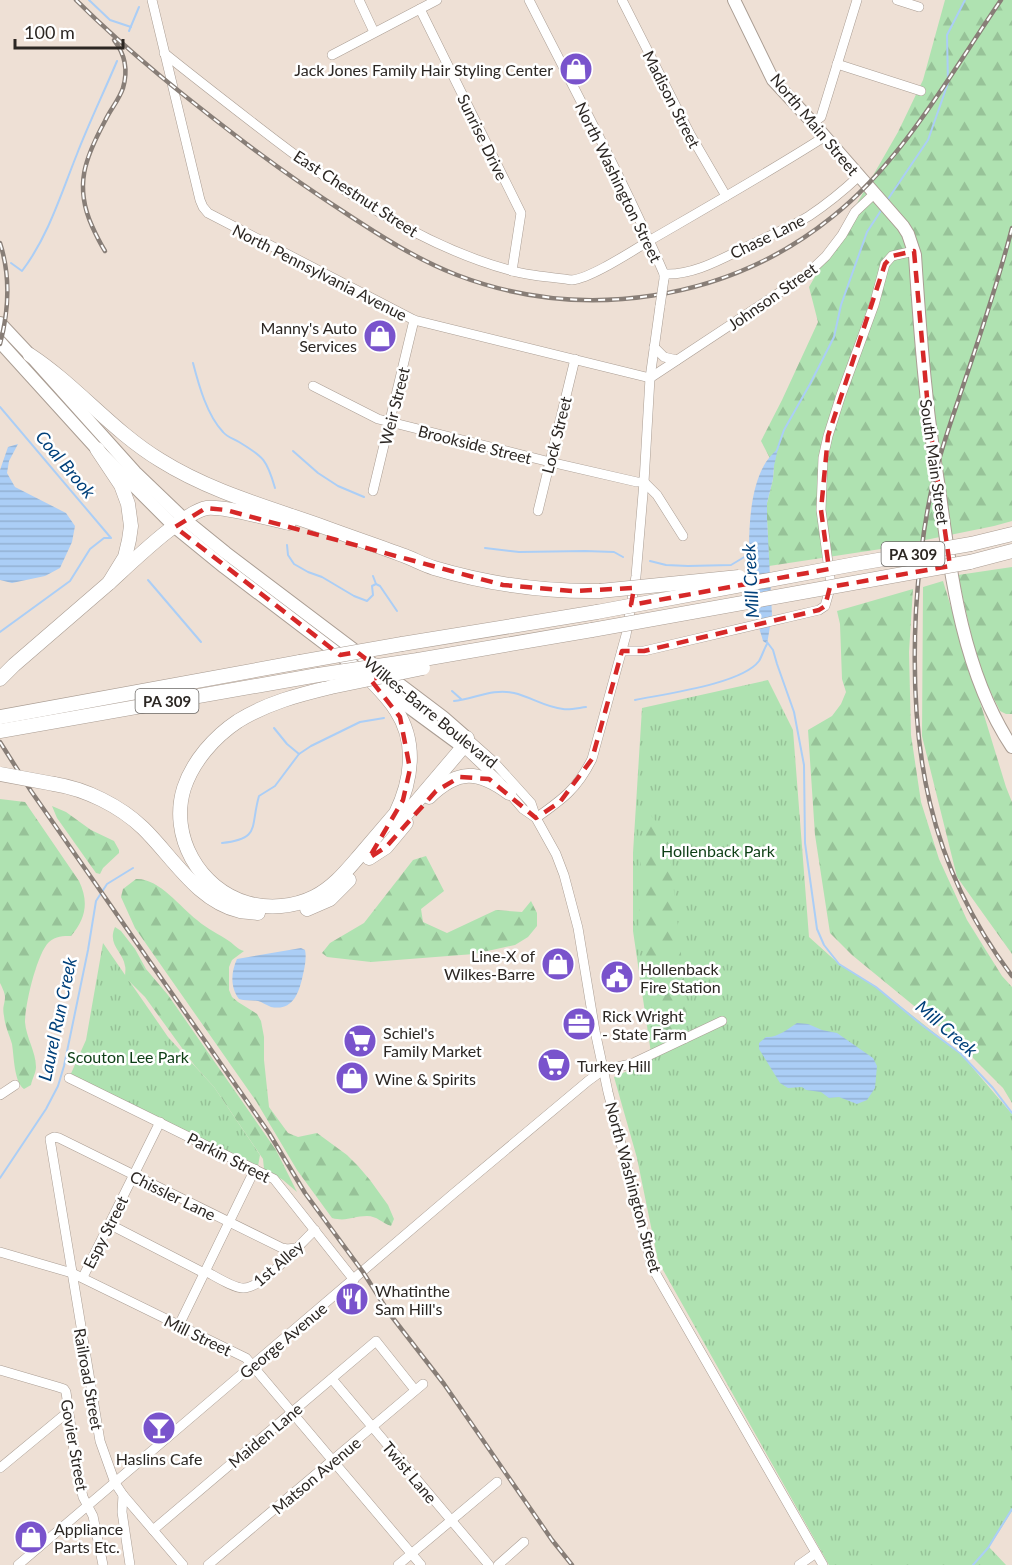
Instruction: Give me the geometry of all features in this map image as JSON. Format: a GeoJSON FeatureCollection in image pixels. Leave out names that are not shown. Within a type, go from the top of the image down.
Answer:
{"type":"FeatureCollection","features":[{"type":"Feature","properties":{"kind":"highway"},"geometry":{"type":"LineString","coordinates":[[30,355],[50,368],[122,434],[179,472],[229,494],[432,567],[470,578],[503,585],[552,590],[600,591],[855,564]]}},
{"type":"Feature","properties":{"kind":"highway"},"geometry":{"type":"LineString","coordinates":[[97,449],[122,485],[130,514],[129,540],[124,557],[109,584]]}},
{"type":"Feature","properties":{"kind":"highway"},"geometry":{"type":"LineString","coordinates":[[0,679],[149,547],[179,523],[206,508],[294,524],[388,551]]}},
{"type":"Feature","properties":{"kind":"highway","name":"PA 309"},"geometry":{"type":"LineString","coordinates":[[0,731],[16,721],[300,662],[597,612],[1012,535]]}},
{"type":"Feature","properties":{"kind":"highway","name":"PA 309"},"geometry":{"type":"LineString","coordinates":[[0,717],[16,721],[318,675],[420,664],[577,632],[1012,553]]}},
{"type":"Feature","properties":{"kind":"highway"},"geometry":{"type":"LineString","coordinates":[[420,664],[285,699],[259,709],[225,731],[202,755],[189,775],[184,788],[181,828],[192,859],[204,876],[226,894],[244,902],[278,906],[315,897],[334,883],[462,742]]}},
{"type":"Feature","properties":{"kind":"highway"},"geometry":{"type":"LineString","coordinates":[[366,675],[396,710],[408,741],[409,777],[403,800],[396,813]]}},
{"type":"Feature","properties":{"kind":"highway"},"geometry":{"type":"LineString","coordinates":[[0,774],[54,784],[88,794],[111,806],[144,829],[205,893],[238,910],[272,914],[315,906],[330,899],[338,892],[369,858],[462,742]]}},
{"type":"Feature","properties":{"kind":"highway"},"geometry":{"type":"LineString","coordinates":[[369,858],[386,847],[422,805],[436,791],[453,780],[476,776],[489,779],[509,793]]}},
{"type":"Feature","properties":{"kind":"main road","name":"North Main Street"},"geometry":{"type":"LineString","coordinates":[[734,0],[773,80],[890,211]]}},
{"type":"Feature","properties":{"kind":"main road","name":"South Main Street"},"geometry":{"type":"LineString","coordinates":[[890,211],[903,226],[914,251],[929,420],[950,565],[959,610],[973,661],[995,718],[1012,747]]}},
{"type":"Feature","properties":{"kind":"main road","name":"Wilkes-Barre Boulevard"},"geometry":{"type":"LineString","coordinates":[[0,323],[179,523],[234,559],[443,717],[462,742]]}},
{"type":"Feature","properties":{"kind":"main road","name":"Wilkes-Barre Boulevard"},"geometry":{"type":"LineString","coordinates":[[0,342],[97,449],[224,567],[366,675],[462,742]]}},
{"type":"Feature","properties":{"kind":"street","name":"North Pennsylvania Avenue"},"geometry":{"type":"LineString","coordinates":[[152,0],[200,200],[208,213],[414,320],[650,378]]}},
{"type":"Feature","properties":{"kind":"street"},"geometry":{"type":"LineString","coordinates":[[359,0],[374,32]]}},
{"type":"Feature","properties":{"kind":"street"},"geometry":{"type":"LineString","coordinates":[[332,55],[437,0]]}},
{"type":"Feature","properties":{"kind":"street","name":"North Washington Street"},"geometry":{"type":"LineString","coordinates":[[529,0],[650,241],[664,276],[650,378],[636,576],[626,635],[588,767],[572,790],[560,802],[536,818],[556,854],[572,901],[603,1070],[651,1263],[823,1565]]}},
{"type":"Feature","properties":{"kind":"street","name":"Madison Street"},"geometry":{"type":"LineString","coordinates":[[622,0],[690,134],[726,196]]}},
{"type":"Feature","properties":{"kind":"street"},"geometry":{"type":"LineString","coordinates":[[813,123],[821,117],[857,0]]}},
{"type":"Feature","properties":{"kind":"street"},"geometry":{"type":"LineString","coordinates":[[897,0],[919,7]]}},
{"type":"Feature","properties":{"kind":"street","name":"Sunrise Drive"},"geometry":{"type":"LineString","coordinates":[[420,9],[521,213],[512,271]]}},
{"type":"Feature","properties":{"kind":"street","name":"East Chestnut Street"},"geometry":{"type":"LineString","coordinates":[[164,53],[280,144],[403,226],[482,262],[512,271],[572,280],[580,279],[650,241],[824,137]]}},
{"type":"Feature","properties":{"kind":"street"},"geometry":{"type":"LineString","coordinates":[[837,64],[921,91]]}},
{"type":"Feature","properties":{"kind":"street","name":"Chase Lane"},"geometry":{"type":"LineString","coordinates":[[664,276],[689,272],[789,227],[837,196],[859,176]]}},
{"type":"Feature","properties":{"kind":"street","name":"Johnson Street"},"geometry":{"type":"LineString","coordinates":[[650,378],[779,295],[814,269],[842,235],[855,212],[876,196]]}},
{"type":"Feature","properties":{"kind":"street"},"geometry":{"type":"LineString","coordinates":[[622,651],[644,651],[755,626],[819,610],[825,606],[831,585],[821,510],[823,458],[828,436],[874,305],[885,264],[892,256],[914,251]]}},
{"type":"Feature","properties":{"kind":"street","name":"Weir Street"},"geometry":{"type":"LineString","coordinates":[[373,492],[414,320]]}},
{"type":"Feature","properties":{"kind":"street"},"geometry":{"type":"LineString","coordinates":[[654,347],[664,357],[676,360]]}},
{"type":"Feature","properties":{"kind":"street","name":"Lock Street"},"geometry":{"type":"LineString","coordinates":[[538,512],[575,359]]}},
{"type":"Feature","properties":{"kind":"street","name":"Brookside Street"},"geometry":{"type":"LineString","coordinates":[[313,386],[378,419],[550,462],[644,482]]}},
{"type":"Feature","properties":{"kind":"street"},"geometry":{"type":"LineString","coordinates":[[644,482],[657,495],[683,536]]}},
{"type":"Feature","properties":{"kind":"street","name":"Wilkes-Barre Boulevard"},"geometry":{"type":"LineString","coordinates":[[462,742],[523,809],[536,818]]}},
{"type":"Feature","properties":{"kind":"street","name":"Wilkes-Barre Boulevard"},"geometry":{"type":"LineString","coordinates":[[462,742],[494,761],[531,803],[536,818]]}},
{"type":"Feature","properties":{"kind":"street"},"geometry":{"type":"LineString","coordinates":[[603,1070],[631,1064],[722,1021]]}},
{"type":"Feature","properties":{"kind":"street","name":"George Avenue"},"geometry":{"type":"LineString","coordinates":[[18,1565],[603,1070]]}},
{"type":"Feature","properties":{"kind":"street","name":"Parkin Street"},"geometry":{"type":"LineString","coordinates":[[69,1078],[274,1179],[354,1280]]}},
{"type":"Feature","properties":{"kind":"street"},"geometry":{"type":"LineString","coordinates":[[0,1095],[15,1084]]}},
{"type":"Feature","properties":{"kind":"street","name":"Espy Street"},"geometry":{"type":"LineString","coordinates":[[82,1277],[160,1122]]}},
{"type":"Feature","properties":{"kind":"street","name":"Chissler Lane"},"geometry":{"type":"LineString","coordinates":[[52,1137],[59,1138],[282,1248],[296,1248]]}},
{"type":"Feature","properties":{"kind":"street","name":"Railroad Street"},"geometry":{"type":"LineString","coordinates":[[52,1137],[50,1139],[53,1160],[100,1441],[115,1483],[123,1495],[183,1565]]}},
{"type":"Feature","properties":{"kind":"street"},"geometry":{"type":"LineString","coordinates":[[179,1325],[255,1169]]}},
{"type":"Feature","properties":{"kind":"street","name":"1st Alley"},"geometry":{"type":"LineString","coordinates":[[109,1224],[204,1272],[236,1286],[247,1288],[259,1282],[285,1261],[315,1230]]}},
{"type":"Feature","properties":{"kind":"street","name":"Mill Street"},"geometry":{"type":"LineString","coordinates":[[0,1252],[82,1277],[246,1358],[421,1565]]}},
{"type":"Feature","properties":{"kind":"street","name":"Maiden Lane"},"geometry":{"type":"LineString","coordinates":[[153,1530],[376,1341],[419,1387]]}},
{"type":"Feature","properties":{"kind":"street","name":"Govier Street"},"geometry":{"type":"LineString","coordinates":[[0,1370],[64,1389],[66,1392],[76,1465],[83,1497],[95,1526],[103,1565]]}},
{"type":"Feature","properties":{"kind":"street","name":"Twist Lane"},"geometry":{"type":"LineString","coordinates":[[332,1379],[489,1565]]}},
{"type":"Feature","properties":{"kind":"street","name":"Matson Avenue"},"geometry":{"type":"LineString","coordinates":[[208,1565],[419,1387]]}},
{"type":"Feature","properties":{"kind":"street"},"geometry":{"type":"LineString","coordinates":[[0,1468],[69,1412]]}},
{"type":"Feature","properties":{"kind":"street"},"geometry":{"type":"LineString","coordinates":[[398,1565],[497,1482]]}},
{"type":"Feature","properties":{"kind":"street"},"geometry":{"type":"LineString","coordinates":[[123,1495],[122,1512],[130,1565]]}},
{"type":"Feature","properties":{"kind":"street"},"geometry":{"type":"LineString","coordinates":[[498,1565],[524,1542]]}},
{"type":"Feature","properties":{"kind":"street"},"geometry":{"type":"LineString","coordinates":[[799,1565],[816,1552]]}},
{"type":"Feature","properties":{"kind":"highlighted area"},"geometry":{"type":"Polygon","coordinates":[[[914,251],[929,420],[950,566],[830,587],[825,606],[819,610],[644,651],[622,651],[592,759],[560,802],[536,818],[489,779],[460,777],[436,791],[386,847],[369,858],[403,800],[410,769],[400,717],[370,679],[388,676],[357,652],[340,655],[175,527],[206,508],[226,510],[503,585],[573,591],[634,588],[631,605],[829,569],[821,510],[828,436],[885,264],[892,256],[914,251]]]}},
{"type":"Feature","properties":{"kind":"green space"},"geometry":{"type":"Polygon","coordinates":[[[945,0],[1012,0],[1012,521],[881,549],[769,566],[767,503],[774,466],[761,441],[818,322],[809,287],[898,132],[923,80],[945,0]]]}},
{"type":"Feature","properties":{"kind":"green space"},"geometry":{"type":"Polygon","coordinates":[[[1012,567],[1012,714],[1006,714],[1000,711],[985,681],[972,639],[958,575],[1012,567]]]}},
{"type":"Feature","properties":{"kind":"green space"},"geometry":{"type":"Polygon","coordinates":[[[943,581],[1012,802],[1012,954],[957,877],[922,736],[923,587],[943,581]]]}},
{"type":"Feature","properties":{"kind":"green space"},"geometry":{"type":"Polygon","coordinates":[[[913,589],[909,652],[911,735],[921,802],[939,859],[967,920],[1002,976],[1012,987],[1012,1103],[1003,1088],[952,1037],[852,955],[830,933],[815,835],[808,730],[832,716],[846,692],[842,679],[840,624],[837,611],[913,589]]]}},
{"type":"Feature","properties":{"kind":"green space","name":"Hollenback Park"},"geometry":{"type":"Polygon","coordinates":[[[768,680],[793,730],[809,937],[839,964],[876,987],[960,1053],[1012,1114],[1012,1511],[989,1547],[1006,1565],[829,1565],[658,1261],[637,1158],[614,1077],[652,1060],[633,931],[633,853],[642,708],[768,680]]]}},
{"type":"Feature","properties":{"kind":"green space"},"geometry":{"type":"Polygon","coordinates":[[[0,799],[25,802],[79,881],[85,903],[83,916],[71,936],[57,937],[49,942],[36,968],[29,992],[25,1022],[36,1061],[36,1069],[31,1085],[24,1089],[16,1075],[12,1044],[3,1013],[5,995],[0,983],[0,799]]]}},
{"type":"Feature","properties":{"kind":"green space"},"geometry":{"type":"Polygon","coordinates":[[[52,806],[114,841],[119,853],[103,868],[100,874],[96,873],[57,818],[52,806]]]}},
{"type":"Feature","properties":{"kind":"green space"},"geometry":{"type":"Polygon","coordinates":[[[647,810],[668,838],[687,1007],[686,1020],[669,1038],[656,1037],[639,924],[641,850],[647,810]]]}},
{"type":"Feature","properties":{"kind":"green space"},"geometry":{"type":"Polygon","coordinates":[[[426,856],[444,891],[421,909],[423,922],[447,933],[496,910],[522,912],[531,901],[537,913],[537,926],[528,937],[515,945],[474,954],[371,962],[327,957],[322,953],[330,943],[364,923],[413,860],[426,856]]]}},
{"type":"Feature","properties":{"kind":"green space"},"geometry":{"type":"Polygon","coordinates":[[[136,879],[145,880],[161,888],[201,923],[244,951],[232,960],[229,967],[229,990],[232,997],[257,1014],[261,1021],[269,1107],[288,1133],[298,1137],[317,1133],[347,1155],[370,1180],[388,1205],[394,1219],[391,1226],[371,1216],[332,1218],[297,1170],[256,1101],[135,928],[121,897],[123,889],[136,879]]]}},
{"type":"Feature","properties":{"kind":"green space"},"geometry":{"type":"Polygon","coordinates":[[[115,927],[135,949],[146,969],[168,995],[276,1150],[297,1192],[283,1180],[264,1169],[263,1159],[214,1087],[195,1066],[145,997],[125,977],[124,961],[113,939],[115,927]]]}},
{"type":"Feature","properties":{"kind":"green space","name":"Scouton Lee Park"},"geometry":{"type":"Polygon","coordinates":[[[103,943],[168,1037],[214,1087],[260,1155],[258,1166],[69,1078],[86,1040],[103,943]]]}},
{"type":"Feature","properties":{"kind":"water"},"geometry":{"type":"Polygon","coordinates":[[[18,444],[9,461],[7,473],[15,487],[66,513],[75,526],[72,542],[60,568],[45,576],[12,583],[0,580],[0,470],[8,447],[18,444]]]}},
{"type":"Feature","properties":{"kind":"water"},"geometry":{"type":"Polygon","coordinates":[[[778,448],[767,503],[772,615],[767,644],[763,641],[754,609],[749,532],[754,493],[759,476],[767,460],[778,448]]]}},
{"type":"Feature","properties":{"kind":"water"},"geometry":{"type":"Polygon","coordinates":[[[301,948],[306,953],[304,972],[296,996],[289,1004],[278,1008],[258,1001],[239,999],[232,979],[237,959],[301,948]]]}},
{"type":"Feature","properties":{"kind":"water"},"geometry":{"type":"Polygon","coordinates":[[[797,1023],[837,1033],[873,1058],[877,1066],[875,1088],[867,1100],[857,1104],[839,1097],[829,1098],[821,1092],[806,1090],[802,1087],[788,1088],[780,1083],[759,1049],[759,1043],[766,1037],[778,1035],[797,1023]]]}},
{"type":"Feature","properties":{"kind":"waterway"},"geometry":{"type":"LineString","coordinates":[[89,0],[110,20],[131,27]]}},
{"type":"Feature","properties":{"kind":"waterway","name":"Mill Creek"},"geometry":{"type":"LineString","coordinates":[[886,202],[928,140],[948,83],[947,35],[965,0]]}},
{"type":"Feature","properties":{"kind":"waterway"},"geometry":{"type":"LineString","coordinates":[[129,31],[139,7]]}},
{"type":"Feature","properties":{"kind":"waterway"},"geometry":{"type":"LineString","coordinates":[[11,263],[22,271],[39,244],[117,61]]}},
{"type":"Feature","properties":{"kind":"waterway","name":"Mill Creek"},"geometry":{"type":"LineString","coordinates":[[777,450],[784,430],[834,337],[841,305],[867,232],[882,209]]}},
{"type":"Feature","properties":{"kind":"waterway"},"geometry":{"type":"LineString","coordinates":[[193,363],[204,400],[217,425],[226,435],[263,460],[270,471],[275,488]]}},
{"type":"Feature","properties":{"kind":"waterway","name":"Coal Brook"},"geometry":{"type":"LineString","coordinates":[[0,407],[111,538],[104,538],[90,549],[70,581],[0,632]]}},
{"type":"Feature","properties":{"kind":"waterway"},"geometry":{"type":"LineString","coordinates":[[293,451],[318,473],[338,486],[364,497]]}},
{"type":"Feature","properties":{"kind":"waterway"},"geometry":{"type":"LineString","coordinates":[[287,545],[288,555],[294,564],[367,601],[373,595],[372,586],[376,584],[380,586],[397,611]]}},
{"type":"Feature","properties":{"kind":"waterway"},"geometry":{"type":"LineString","coordinates":[[485,548],[519,552],[614,552],[623,557]]}},
{"type":"Feature","properties":{"kind":"waterway"},"geometry":{"type":"LineString","coordinates":[[650,561],[666,565],[731,565],[751,553]]}},
{"type":"Feature","properties":{"kind":"waterway"},"geometry":{"type":"LineString","coordinates":[[373,576],[376,584]]}},
{"type":"Feature","properties":{"kind":"waterway","name":"Coal Brook"},"geometry":{"type":"LineString","coordinates":[[148,580],[201,642]]}},
{"type":"Feature","properties":{"kind":"waterway","name":"Mill Creek"},"geometry":{"type":"LineString","coordinates":[[767,642],[773,650],[794,712],[804,765],[805,843],[817,929],[824,945],[839,964],[876,987],[960,1053],[993,1088],[1012,1113]]}},
{"type":"Feature","properties":{"kind":"waterway","name":"Laurel Run Creek"},"geometry":{"type":"LineString","coordinates":[[635,700],[702,687],[737,676],[759,661],[767,644]]}},
{"type":"Feature","properties":{"kind":"waterway"},"geometry":{"type":"LineString","coordinates":[[452,691],[461,699]]}},
{"type":"Feature","properties":{"kind":"waterway","name":"Laurel Run Creek"},"geometry":{"type":"LineString","coordinates":[[454,701],[506,692],[556,708],[586,707]]}},
{"type":"Feature","properties":{"kind":"waterway","name":"Laurel Run Creek"},"geometry":{"type":"LineString","coordinates":[[222,843],[248,835],[254,823],[259,796],[275,786],[299,754],[360,722],[384,718]]}},
{"type":"Feature","properties":{"kind":"waterway","name":"Coal Brook"},"geometry":{"type":"LineString","coordinates":[[274,728],[299,754]]}},
{"type":"Feature","properties":{"kind":"waterway","name":"Laurel Run Creek"},"geometry":{"type":"LineString","coordinates":[[0,1178],[46,1109],[58,1086],[88,950],[96,901],[107,884],[133,868]]}},
{"type":"Feature","properties":{"kind":"waterway"},"geometry":{"type":"LineString","coordinates":[[973,1565],[988,1548],[1012,1509]]}},
{"type":"Feature","properties":{"kind":"railway"},"geometry":{"type":"LineString","coordinates":[[76,0],[159,75],[248,145],[284,172],[400,247],[457,275],[505,290],[554,298],[604,300],[653,296],[701,285],[747,268],[791,246],[832,217],[881,170],[903,143],[1001,0]]}},
{"type":"Feature","properties":{"kind":"railway"},"geometry":{"type":"LineString","coordinates":[[105,251],[87,212],[83,185],[84,172],[92,147],[123,88],[125,69],[123,57],[114,40]]}},
{"type":"Feature","properties":{"kind":"railway"},"geometry":{"type":"LineString","coordinates":[[1012,228],[932,488],[919,575],[915,661],[916,709],[921,757],[930,803],[943,848],[961,891],[983,934],[1012,976]]}},
{"type":"Feature","properties":{"kind":"railway"},"geometry":{"type":"LineString","coordinates":[[0,243],[6,268],[8,294],[0,344]]}},
{"type":"Feature","properties":{"kind":"railway"},"geometry":{"type":"LineString","coordinates":[[0,742],[31,791],[269,1133],[305,1193],[572,1565]]}},
{"type":"Feature","properties":{"kind":"place","name":"Jack Jones Family Hair Styling Center"},"geometry":{"type":"Point","coordinates":[576,69]}},
{"type":"Feature","properties":{"kind":"place","name":"Manny's Auto Services"},"geometry":{"type":"Point","coordinates":[380,336]}},
{"type":"Feature","properties":{"kind":"place","name":"Line-X of Wilkes-Barre"},"geometry":{"type":"Point","coordinates":[558,964]}},
{"type":"Feature","properties":{"kind":"place","name":"Hollenback Fire Station"},"geometry":{"type":"Point","coordinates":[617,977]}},
{"type":"Feature","properties":{"kind":"place","name":"Rick Wright - State Farm"},"geometry":{"type":"Point","coordinates":[579,1024]}},
{"type":"Feature","properties":{"kind":"place","name":"Schiel's Family Market"},"geometry":{"type":"Point","coordinates":[360,1041]}},
{"type":"Feature","properties":{"kind":"place","name":"Turkey Hill"},"geometry":{"type":"Point","coordinates":[554,1065]}},
{"type":"Feature","properties":{"kind":"place","name":"Wine & Spirits"},"geometry":{"type":"Point","coordinates":[352,1078]}},
{"type":"Feature","properties":{"kind":"place","name":"Whatinthe Sam Hill's"},"geometry":{"type":"Point","coordinates":[352,1299]}},
{"type":"Feature","properties":{"kind":"place","name":"Haslins Cafe"},"geometry":{"type":"Point","coordinates":[159,1428]}},
{"type":"Feature","properties":{"kind":"place","name":"Appliance Parts Etc."},"geometry":{"type":"Point","coordinates":[31,1537]}}]}
